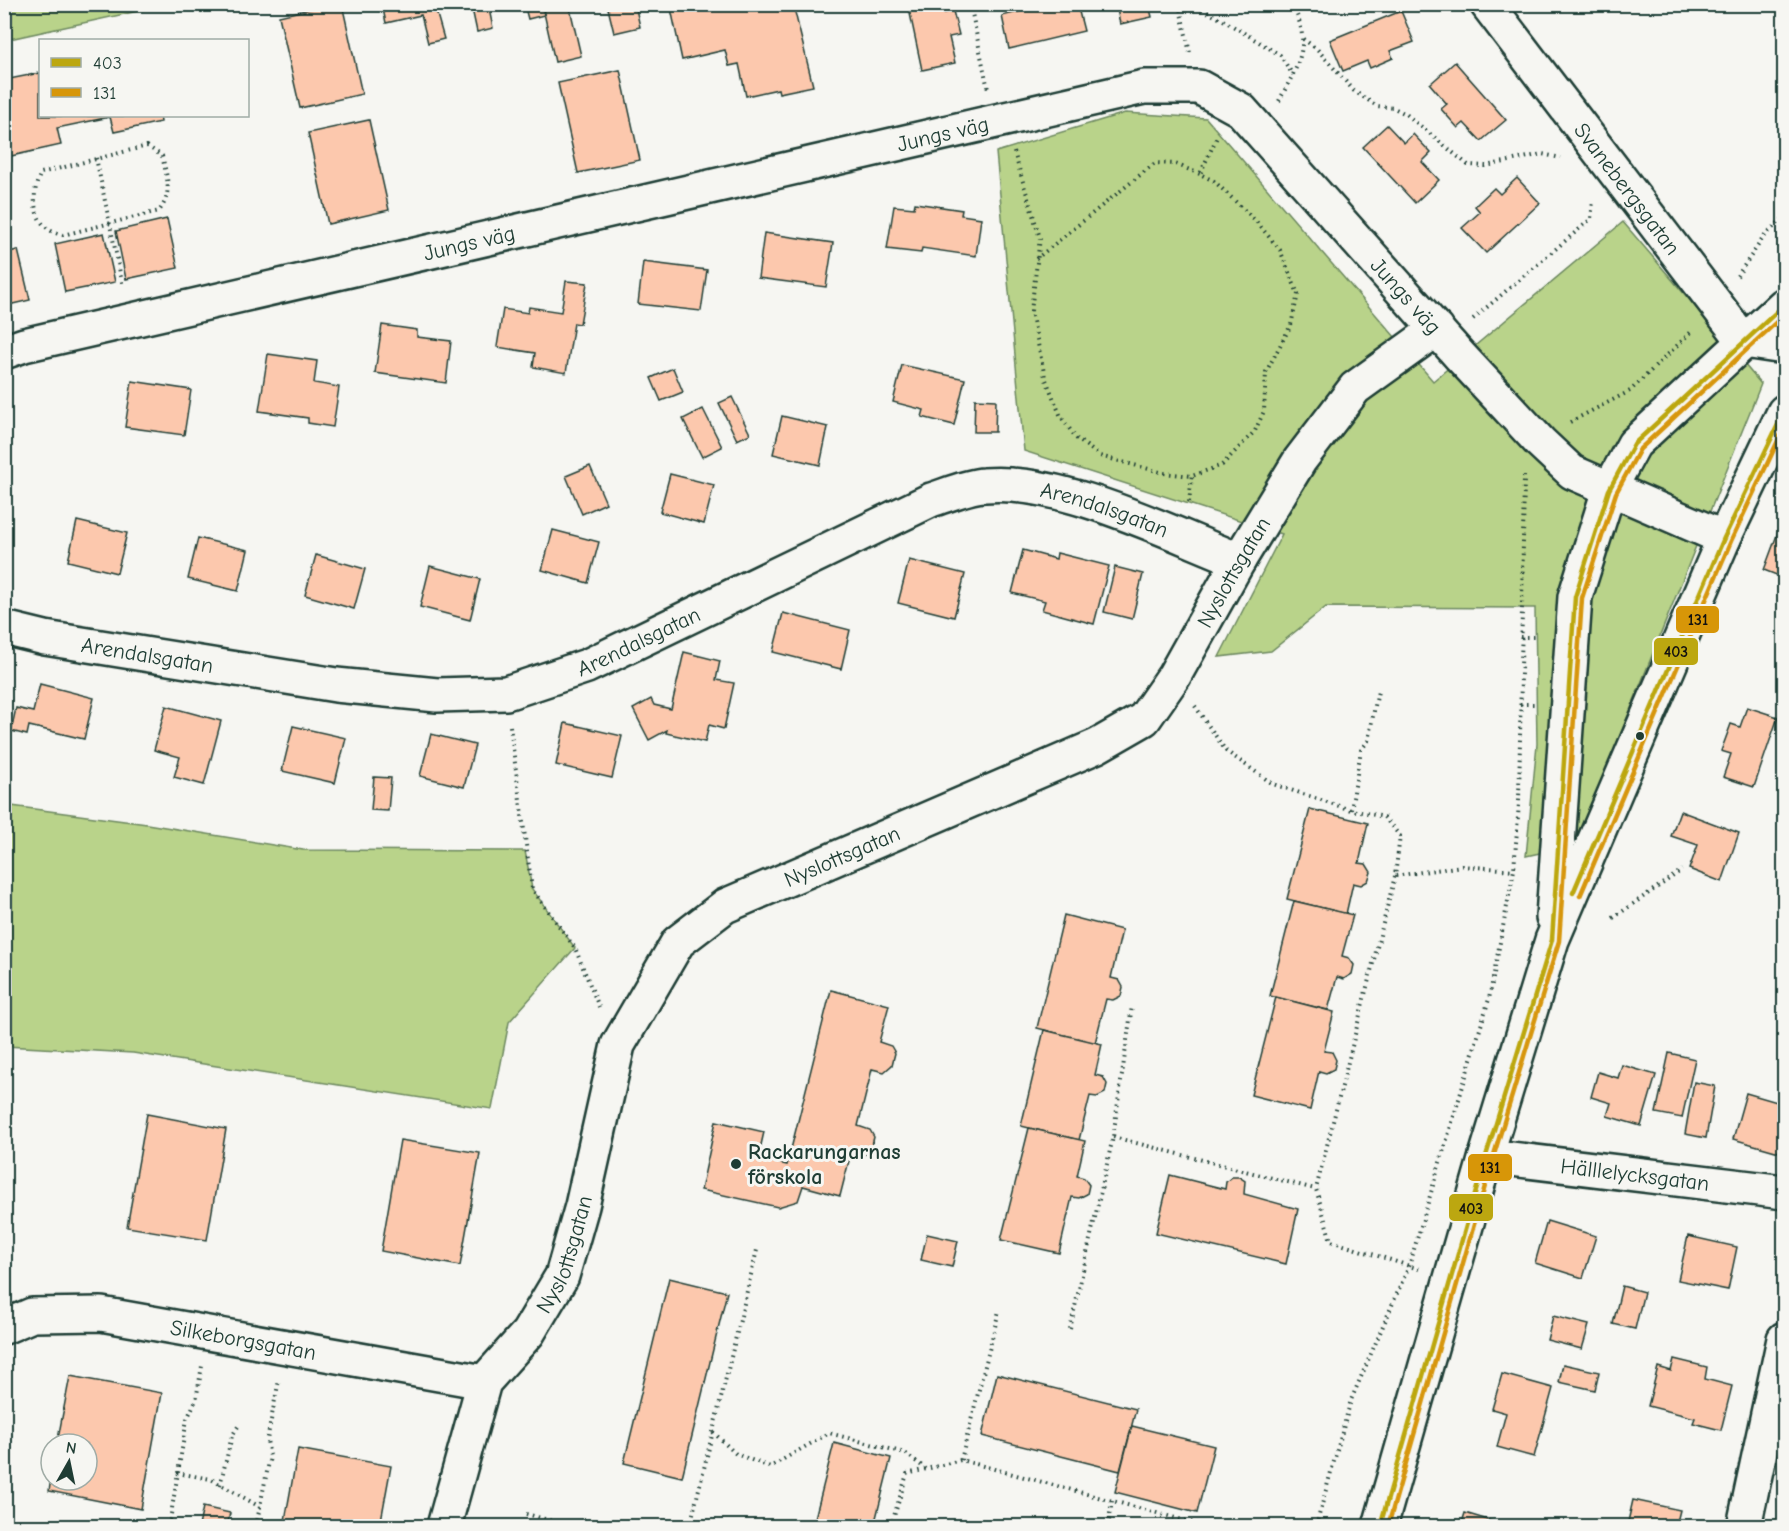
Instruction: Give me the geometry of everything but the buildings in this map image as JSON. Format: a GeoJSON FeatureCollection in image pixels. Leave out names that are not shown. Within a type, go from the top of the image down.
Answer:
{"type":"FeatureCollection","features":[{"type":"Feature","properties":{"kind":"street","name":"Svanebergsgatan"},"geometry":{"type":"LineString","coordinates":[[1487,4],[1716,308],[1744,341]]}},
{"type":"Feature","properties":{"kind":"street","name":"Jungs väg"},"geometry":{"type":"LineString","coordinates":[[4,352],[24,345],[1144,87],[1198,87],[1241,110],[1540,442],[1572,472],[1608,490],[1724,538]]}},
{"type":"Feature","properties":{"kind":"street"},"geometry":{"type":"LineString","coordinates":[[1552,940],[1575,597],[1608,490],[1634,444],[1785,304]]}},
{"type":"Feature","properties":{"kind":"street","name":"Nyslottsgatan"},"geometry":{"type":"LineString","coordinates":[[444,1527],[484,1382],[528,1333],[562,1276],[582,1206],[618,1045],[678,942],[725,906],[1096,746],[1144,719],[1174,676],[1239,560],[1300,460],[1355,388],[1437,329]]}},
{"type":"Feature","properties":{"kind":"street"},"geometry":{"type":"LineString","coordinates":[[1744,341],[1785,347]]}},
{"type":"Feature","properties":{"kind":"street"},"geometry":{"type":"LineString","coordinates":[[1380,1527],[1486,1156],[1552,940],[1724,538],[1785,412]]}},
{"type":"Feature","properties":{"kind":"street","name":"Arendalsgatan"},"geometry":{"type":"LineString","coordinates":[[4,628],[45,638],[336,685],[437,695],[506,693],[587,666],[931,500],[983,485],[1042,488],[1116,511],[1239,560]]}},
{"type":"Feature","properties":{"kind":"street","name":"Hälllelycksgatan"},"geometry":{"type":"LineString","coordinates":[[1486,1156],[1785,1192]]}},
{"type":"Feature","properties":{"kind":"street","name":"Silkeborgsgatan"},"geometry":{"type":"LineString","coordinates":[[4,1327],[32,1315],[101,1314],[484,1382]]}},
{"type":"Feature","properties":{"kind":"street"},"geometry":{"type":"LineString","coordinates":[[1744,1527],[1785,1340]]}},
{"type":"Feature","properties":{"kind":"path"},"geometry":{"type":"LineString","coordinates":[[818,7],[827,4]]}},
{"type":"Feature","properties":{"kind":"path"},"geometry":{"type":"LineString","coordinates":[[970,4],[999,121],[1040,238],[1036,259],[1031,311],[1045,377],[1061,417],[1077,439],[1100,456],[1164,473],[1192,476],[1222,465],[1256,431],[1264,411],[1266,372],[1291,325],[1298,294],[1281,250],[1256,220],[1214,181],[1175,164],[1155,163],[1036,259]]}},
{"type":"Feature","properties":{"kind":"path"},"geometry":{"type":"LineString","coordinates":[[1179,4],[1191,55]]}},
{"type":"Feature","properties":{"kind":"path"},"geometry":{"type":"LineString","coordinates":[[1191,4],[1223,20],[1280,55],[1293,75]]}},
{"type":"Feature","properties":{"kind":"path"},"geometry":{"type":"LineString","coordinates":[[1279,102],[1302,58],[1303,27],[1293,4]]}},
{"type":"Feature","properties":{"kind":"path"},"geometry":{"type":"LineString","coordinates":[[1303,39],[1317,49],[1354,91],[1377,106],[1394,108],[1406,114],[1468,165],[1486,166],[1542,154],[1565,159]]}},
{"type":"Feature","properties":{"kind":"path"},"geometry":{"type":"LineString","coordinates":[[1200,174],[1232,105]]}},
{"type":"Feature","properties":{"kind":"path"},"geometry":{"type":"LineString","coordinates":[[147,146],[162,156],[168,181],[167,200],[159,211],[63,235],[51,233],[40,222],[33,200],[34,186],[41,173],[96,158],[147,146]]}},
{"type":"Feature","properties":{"kind":"path"},"geometry":{"type":"LineString","coordinates":[[96,158],[125,296]]}},
{"type":"Feature","properties":{"kind":"path"},"geometry":{"type":"LineString","coordinates":[[1470,321],[1591,219],[1593,195]]}},
{"type":"Feature","properties":{"kind":"path"},"geometry":{"type":"LineString","coordinates":[[1316,1527],[1352,1400],[1409,1266],[1489,999],[1514,870],[1519,803],[1523,480],[1540,442],[1583,413],[1630,391],[1716,308],[1766,234],[1785,218]]}},
{"type":"Feature","properties":{"kind":"path"},"geometry":{"type":"LineString","coordinates":[[1174,676],[1226,751],[1273,784],[1351,810],[1384,817],[1400,836],[1395,876],[1316,1190],[1331,1241],[1452,1278]]}},
{"type":"Feature","properties":{"kind":"path"},"geometry":{"type":"LineString","coordinates":[[1351,810],[1361,750],[1368,741],[1378,691]]}},
{"type":"Feature","properties":{"kind":"path"},"geometry":{"type":"LineString","coordinates":[[506,693],[532,889],[575,948],[618,1045]]}},
{"type":"Feature","properties":{"kind":"path"},"geometry":{"type":"LineString","coordinates":[[1395,876],[1461,866],[1514,870]]}},
{"type":"Feature","properties":{"kind":"path"},"geometry":{"type":"LineString","coordinates":[[1613,918],[1682,870]]}},
{"type":"Feature","properties":{"kind":"path"},"geometry":{"type":"LineString","coordinates":[[1070,1329],[1113,1137],[1132,1006]]}},
{"type":"Feature","properties":{"kind":"path"},"geometry":{"type":"LineString","coordinates":[[1113,1137],[1316,1190]]}},
{"type":"Feature","properties":{"kind":"path"},"geometry":{"type":"LineString","coordinates":[[690,1527],[757,1250]]}},
{"type":"Feature","properties":{"kind":"path"},"geometry":{"type":"LineString","coordinates":[[961,1460],[999,1311]]}},
{"type":"Feature","properties":{"kind":"path"},"geometry":{"type":"LineString","coordinates":[[169,1527],[187,1419],[196,1400],[209,1333]]}},
{"type":"Feature","properties":{"kind":"path"},"geometry":{"type":"LineString","coordinates":[[256,1527],[270,1457],[267,1440],[286,1347]]}},
{"type":"Feature","properties":{"kind":"path"},"geometry":{"type":"LineString","coordinates":[[220,1485],[232,1436],[239,1425]]}},
{"type":"Feature","properties":{"kind":"path"},"geometry":{"type":"LineString","coordinates":[[712,1431],[736,1455],[770,1467],[829,1433],[905,1453],[927,1469]]}},
{"type":"Feature","properties":{"kind":"path"},"geometry":{"type":"LineString","coordinates":[[891,1527],[907,1474],[961,1460],[1205,1527]]}},
{"type":"Feature","properties":{"kind":"path"},"geometry":{"type":"LineString","coordinates":[[177,1473],[211,1479],[260,1507]]}},
{"type":"Feature","properties":{"kind":"path"},"geometry":{"type":"LineString","coordinates":[[1107,1527],[1112,1502]]}},
{"type":"Feature","properties":{"kind":"path"},"geometry":{"type":"LineString","coordinates":[[526,1515],[571,1527]]}},
{"type":"Feature","properties":{"kind":"green space"},"geometry":{"type":"Polygon","coordinates":[[[5,4],[166,4],[166,5],[5,40],[5,4]]]}},
{"type":"Feature","properties":{"kind":"green space"},"geometry":{"type":"Polygon","coordinates":[[[1125,113],[1206,118],[1433,381],[1623,222],[1761,384],[1576,845],[1526,856],[1537,744],[1535,608],[1326,607],[1271,651],[1219,657],[1282,534],[1024,451],[996,152],[1125,113]]]}},
{"type":"Feature","properties":{"kind":"green space"},"geometry":{"type":"Polygon","coordinates":[[[4,805],[147,824],[303,850],[525,851],[532,889],[575,948],[509,1022],[492,1109],[133,1053],[5,1046],[4,805]]]}},
{"type":"Feature","properties":{"kind":"transit line","name":"403"},"geometry":{"type":"LineString","coordinates":[[1380,1526],[1486,1156],[1552,940],[1575,597],[1609,490],[1634,444],[1784,305]]}},
{"type":"Feature","properties":{"kind":"transit line","name":"131"},"geometry":{"type":"LineString","coordinates":[[1388,1526],[1493,1158],[1559,941],[1582,598],[1616,493],[1640,449],[1784,315]]}},
{"type":"Feature","properties":{"kind":"transit line","name":"403"},"geometry":{"type":"LineString","coordinates":[[1573,893],[1724,538],[1784,412]]}},
{"type":"Feature","properties":{"kind":"transit line","name":"131"},"geometry":{"type":"LineString","coordinates":[[1580,896],[1731,541],[1784,428]]}},
{"type":"Feature","properties":{"kind":"place","name":"Rackarungarnas förskola"},"geometry":{"type":"Point","coordinates":[736,1164]}}]}
